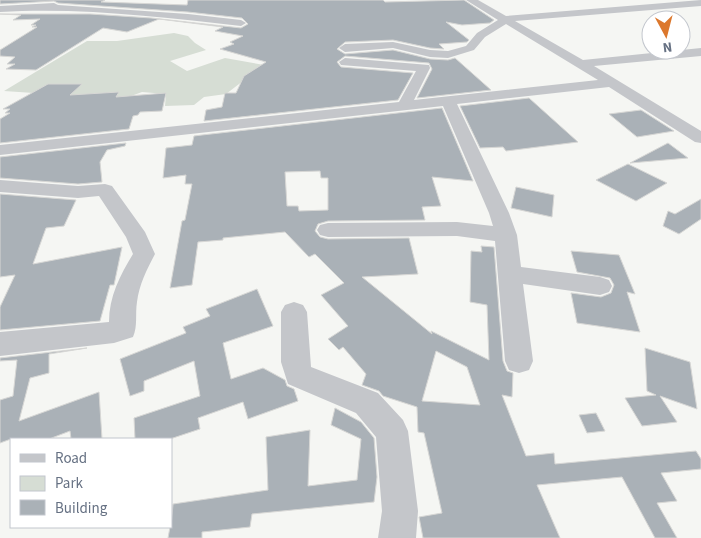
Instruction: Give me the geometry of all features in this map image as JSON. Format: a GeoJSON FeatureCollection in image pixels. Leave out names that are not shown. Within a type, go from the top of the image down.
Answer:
{"type":"FeatureCollection","features":[{"type":"Feature","properties":{"kind":"street"},"geometry":{"type":"LineString","coordinates":[[471,0],[581,64],[701,138]]}},
{"type":"Feature","properties":{"kind":"street"},"geometry":{"type":"LineString","coordinates":[[674,0],[701,9]]}},
{"type":"Feature","properties":{"kind":"street"},"geometry":{"type":"LineString","coordinates":[[0,9],[116,2]]}},
{"type":"Feature","properties":{"kind":"street"},"geometry":{"type":"LineString","coordinates":[[345,48],[390,45],[437,55],[457,54],[470,48],[472,43],[498,23],[507,20],[701,2]]}},
{"type":"Feature","properties":{"kind":"street"},"geometry":{"type":"LineString","coordinates":[[38,7],[188,16],[240,23]]}},
{"type":"Feature","properties":{"kind":"street"},"geometry":{"type":"LineString","coordinates":[[0,15],[111,21],[124,13]]}},
{"type":"Feature","properties":{"kind":"street"},"geometry":{"type":"LineString","coordinates":[[581,64],[701,52]]}},
{"type":"Feature","properties":{"kind":"street"},"geometry":{"type":"LineString","coordinates":[[345,62],[424,68],[404,106]]}},
{"type":"Feature","properties":{"kind":"street"},"geometry":{"type":"LineString","coordinates":[[0,150],[612,83]]}},
{"type":"Feature","properties":{"kind":"street"},"geometry":{"type":"LineString","coordinates":[[447,101],[455,114],[499,213],[506,235],[519,361]]}},
{"type":"Feature","properties":{"kind":"street"},"geometry":{"type":"LineString","coordinates":[[0,186],[78,192],[105,190],[137,237],[144,254],[128,280],[121,317],[123,329],[114,332],[0,344]]}},
{"type":"Feature","properties":{"kind":"street"},"geometry":{"type":"LineString","coordinates":[[328,230],[457,229],[506,235]]}},
{"type":"Feature","properties":{"kind":"street"},"geometry":{"type":"LineString","coordinates":[[511,274],[600,286]]}},
{"type":"Feature","properties":{"kind":"street"},"geometry":{"type":"LineString","coordinates":[[294,312],[295,362],[298,375],[367,403],[392,431],[400,511],[397,538]]}},
{"type":"Feature","properties":{"kind":"green space"},"geometry":{"type":"Polygon","coordinates":[[[174,33],[188,36],[206,50],[170,61],[187,71],[225,58],[264,65],[226,94],[204,97],[194,105],[165,106],[166,94],[142,92],[123,99],[4,91],[87,41],[117,41],[174,33]]]}},
{"type":"Feature","properties":{"kind":"building"},"geometry":{"type":"Polygon","coordinates":[[[0,0],[105,0],[101,2],[187,5],[188,0],[383,0],[385,2],[464,0],[494,20],[490,23],[462,25],[446,22],[469,40],[467,42],[439,44],[444,49],[393,40],[345,42],[337,49],[345,54],[393,50],[430,59],[448,60],[455,58],[491,90],[417,98],[432,69],[429,63],[345,56],[337,62],[341,67],[413,73],[398,100],[204,121],[206,110],[222,107],[225,93],[236,93],[244,76],[266,62],[220,49],[234,44],[230,42],[243,36],[215,31],[223,27],[159,19],[127,32],[103,28],[36,70],[6,69],[15,64],[7,64],[15,57],[0,56],[0,50],[37,27],[32,27],[36,25],[31,25],[40,19],[13,20],[21,15],[0,14],[90,14],[151,18],[241,28],[248,24],[242,18],[188,12],[58,3],[54,1],[0,4],[0,0]]]}},
{"type":"Feature","properties":{"kind":"building"},"geometry":{"type":"Polygon","coordinates":[[[48,84],[82,84],[70,95],[119,92],[116,97],[166,93],[162,111],[140,112],[138,115],[133,116],[129,129],[0,143],[0,119],[10,113],[5,113],[10,109],[3,109],[48,84]]]}},
{"type":"Feature","properties":{"kind":"building"},"geometry":{"type":"Polygon","coordinates":[[[529,98],[578,142],[506,151],[503,147],[480,148],[460,106],[529,98]]]}},
{"type":"Feature","properties":{"kind":"building"},"geometry":{"type":"Polygon","coordinates":[[[442,108],[473,181],[432,177],[441,206],[422,207],[425,220],[328,221],[318,224],[315,231],[320,237],[328,239],[409,238],[418,274],[362,277],[432,334],[431,331],[489,360],[487,305],[470,302],[471,251],[482,252],[481,246],[494,247],[503,361],[507,371],[513,373],[512,397],[502,395],[526,456],[554,453],[555,464],[696,451],[701,459],[701,469],[661,473],[677,501],[657,503],[677,538],[655,538],[622,477],[537,485],[560,538],[423,538],[419,517],[442,513],[424,433],[418,432],[417,407],[383,396],[379,391],[362,385],[366,374],[343,347],[339,350],[328,339],[348,326],[321,295],[344,283],[315,254],[309,257],[285,232],[198,242],[192,285],[170,288],[182,221],[185,220],[192,184],[185,184],[186,175],[163,178],[166,148],[192,145],[194,136],[442,108]],[[320,171],[285,172],[287,206],[298,206],[299,211],[328,210],[328,178],[321,178],[320,171]],[[436,351],[422,401],[480,405],[467,367],[436,351]]]}},
{"type":"Feature","properties":{"kind":"building"},"geometry":{"type":"Polygon","coordinates":[[[641,110],[674,131],[637,137],[609,114],[641,110]]]}},
{"type":"Feature","properties":{"kind":"building"},"geometry":{"type":"Polygon","coordinates":[[[126,143],[125,146],[107,150],[100,162],[102,182],[78,184],[0,178],[0,157],[126,143]]]}},
{"type":"Feature","properties":{"kind":"building"},"geometry":{"type":"Polygon","coordinates":[[[668,143],[688,158],[630,163],[668,143]]]}},
{"type":"Feature","properties":{"kind":"building"},"geometry":{"type":"Polygon","coordinates":[[[628,164],[667,183],[636,201],[596,180],[628,164]]]}},
{"type":"Feature","properties":{"kind":"building"},"geometry":{"type":"Polygon","coordinates":[[[516,187],[554,195],[552,217],[511,208],[516,187]]]}},
{"type":"Feature","properties":{"kind":"building"},"geometry":{"type":"Polygon","coordinates":[[[0,194],[76,200],[64,226],[46,228],[33,264],[122,247],[114,285],[110,285],[100,321],[0,330],[0,307],[15,275],[0,277],[0,194]]]}},
{"type":"Feature","properties":{"kind":"building"},"geometry":{"type":"Polygon","coordinates":[[[701,199],[701,219],[679,234],[663,226],[668,211],[675,214],[701,199]]]}},
{"type":"Feature","properties":{"kind":"building"},"geometry":{"type":"Polygon","coordinates":[[[571,251],[619,255],[635,294],[627,292],[640,332],[577,323],[571,293],[601,297],[611,293],[614,285],[610,278],[577,272],[571,251]]]}},
{"type":"Feature","properties":{"kind":"building"},"geometry":{"type":"Polygon","coordinates":[[[257,289],[273,326],[223,343],[231,379],[263,368],[285,380],[287,386],[294,389],[298,401],[248,419],[243,402],[198,418],[200,429],[172,438],[135,438],[134,418],[200,396],[194,361],[144,381],[144,391],[130,396],[120,359],[186,333],[183,327],[210,316],[206,309],[257,289]]]}},
{"type":"Feature","properties":{"kind":"building"},"geometry":{"type":"Polygon","coordinates":[[[87,348],[49,354],[49,373],[30,378],[19,421],[99,392],[102,438],[71,438],[70,431],[52,438],[10,438],[0,443],[0,400],[13,396],[17,360],[0,361],[0,358],[87,348]]]}},
{"type":"Feature","properties":{"kind":"building"},"geometry":{"type":"Polygon","coordinates":[[[645,348],[690,362],[697,409],[660,396],[677,422],[642,426],[625,398],[656,395],[647,391],[645,348]]]}},
{"type":"Feature","properties":{"kind":"building"},"geometry":{"type":"Polygon","coordinates":[[[335,408],[361,422],[374,438],[377,477],[374,502],[252,514],[250,527],[202,532],[202,538],[168,538],[170,528],[172,528],[173,504],[268,490],[266,437],[310,430],[308,486],[357,480],[361,439],[331,425],[335,408]]]}},
{"type":"Feature","properties":{"kind":"building"},"geometry":{"type":"Polygon","coordinates":[[[596,413],[605,431],[587,433],[579,415],[596,413]]]}}]}
